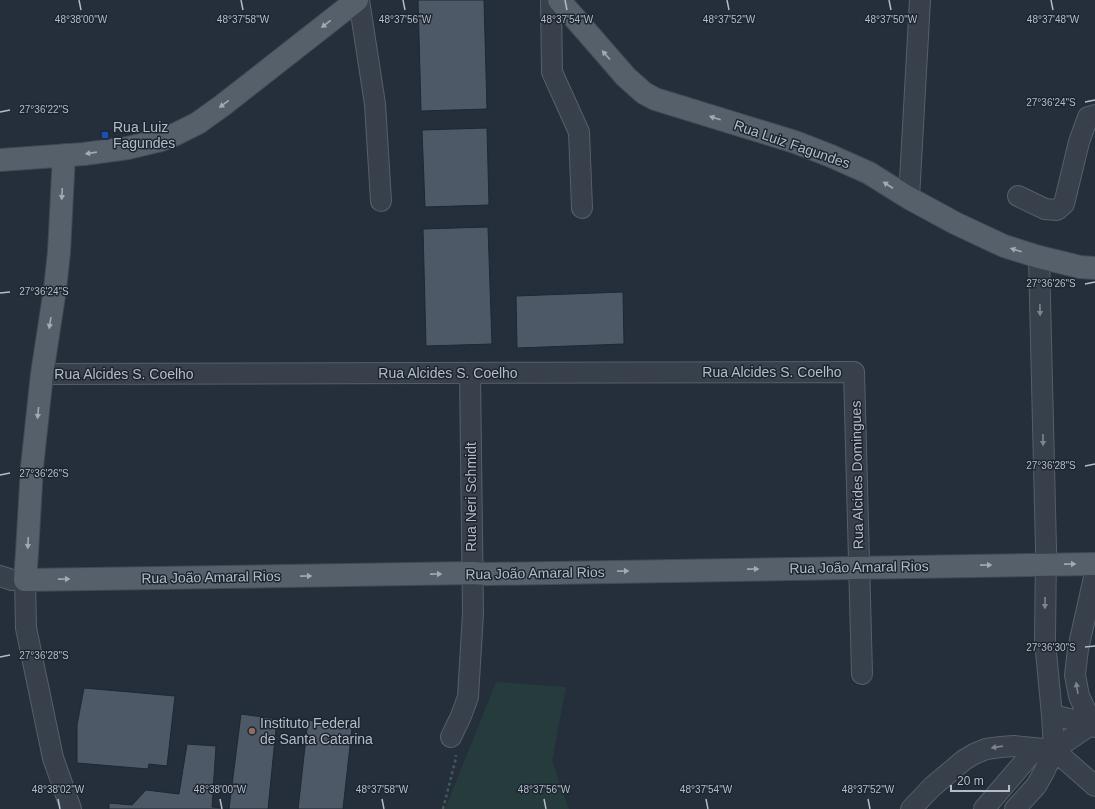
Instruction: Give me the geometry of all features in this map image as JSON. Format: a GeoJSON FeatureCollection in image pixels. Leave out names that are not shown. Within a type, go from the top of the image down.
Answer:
{"type":"FeatureCollection","features":[{"type":"Feature","properties":{"kind":"main road"},"geometry":{"type":"LineString","coordinates":[[0,160],[84,154],[145,145],[188,129],[223,105],[358,0]]}},
{"type":"Feature","properties":{"kind":"main road","name":"Rua Luiz Fagundes"},"geometry":{"type":"LineString","coordinates":[[559,0],[626,77],[644,93],[655,99],[795,142],[830,156],[869,173],[909,198],[955,223],[1004,246],[1039,257],[1080,267],[1095,268]]}},
{"type":"Feature","properties":{"kind":"main road"},"geometry":{"type":"LineString","coordinates":[[25,580],[32,467],[42,374],[59,252],[64,155]]}},
{"type":"Feature","properties":{"kind":"main road","name":"Rua João Amaral Rios"},"geometry":{"type":"LineString","coordinates":[[25,580],[1095,564]]}},
{"type":"Feature","properties":{"kind":"street"},"geometry":{"type":"LineString","coordinates":[[358,0],[375,104],[381,200]]}},
{"type":"Feature","properties":{"kind":"street"},"geometry":{"type":"LineString","coordinates":[[551,0],[552,72],[579,132],[582,208]]}},
{"type":"Feature","properties":{"kind":"street"},"geometry":{"type":"LineString","coordinates":[[909,198],[920,0]]}},
{"type":"Feature","properties":{"kind":"street"},"geometry":{"type":"LineString","coordinates":[[1018,196],[1045,209],[1057,210],[1064,204],[1088,117],[1095,115]]}},
{"type":"Feature","properties":{"kind":"street"},"geometry":{"type":"LineString","coordinates":[[1015,809],[1036,786],[1044,772],[1045,749],[1052,715],[1045,641],[1045,564],[1039,257]]}},
{"type":"Feature","properties":{"kind":"street","name":"Rua Alcides S. Coelho"},"geometry":{"type":"LineString","coordinates":[[42,374],[854,372]]}},
{"type":"Feature","properties":{"kind":"street","name":"Rua Alcides Domingues"},"geometry":{"type":"LineString","coordinates":[[854,372],[862,674]]}},
{"type":"Feature","properties":{"kind":"street","name":"Rua Neri Schmidt"},"geometry":{"type":"LineString","coordinates":[[451,736],[468,697],[473,613],[470,373]]}},
{"type":"Feature","properties":{"kind":"street"},"geometry":{"type":"LineString","coordinates":[[1093,726],[1079,696],[1075,675],[1078,649],[1095,574]]}},
{"type":"Feature","properties":{"kind":"street"},"geometry":{"type":"LineString","coordinates":[[0,576],[12,580],[25,580],[26,628],[53,758],[71,809]]}},
{"type":"Feature","properties":{"kind":"street"},"geometry":{"type":"LineString","coordinates":[[1052,715],[1093,726]]}},
{"type":"Feature","properties":{"kind":"street"},"geometry":{"type":"LineString","coordinates":[[984,809],[1045,749],[1093,726]]}},
{"type":"Feature","properties":{"kind":"street"},"geometry":{"type":"LineString","coordinates":[[911,809],[964,760],[986,749],[1001,747],[1014,746],[1045,749],[1095,786]]}},
{"type":"Feature","properties":{"kind":"path"},"geometry":{"type":"LineString","coordinates":[[444,809],[456,758],[451,736]]}},
{"type":"Feature","properties":{"kind":"green space"},"geometry":{"type":"Polygon","coordinates":[[[496,682],[566,687],[552,761],[569,809],[445,809],[496,682]]]}},
{"type":"Feature","properties":{"kind":"building"},"geometry":{"type":"Polygon","coordinates":[[[418,0],[484,0],[487,109],[421,111],[418,0]]]}},
{"type":"Feature","properties":{"kind":"building"},"geometry":{"type":"Polygon","coordinates":[[[487,128],[489,205],[425,207],[422,130],[487,128]]]}},
{"type":"Feature","properties":{"kind":"building"},"geometry":{"type":"Polygon","coordinates":[[[488,227],[492,344],[426,346],[423,229],[488,227]]]}},
{"type":"Feature","properties":{"kind":"building"},"geometry":{"type":"Polygon","coordinates":[[[623,292],[624,344],[517,348],[516,296],[623,292]]]}},
{"type":"Feature","properties":{"kind":"building"},"geometry":{"type":"Polygon","coordinates":[[[84,688],[175,696],[167,766],[149,764],[148,769],[77,763],[77,725],[84,688]]]}},
{"type":"Feature","properties":{"kind":"building"},"geometry":{"type":"Polygon","coordinates":[[[241,714],[277,719],[268,809],[229,809],[241,714]]]}},
{"type":"Feature","properties":{"kind":"building"},"geometry":{"type":"Polygon","coordinates":[[[308,720],[352,728],[343,809],[298,809],[308,720]]]}},
{"type":"Feature","properties":{"kind":"building"},"geometry":{"type":"Polygon","coordinates":[[[187,744],[216,746],[212,807],[229,809],[109,809],[109,803],[132,805],[146,790],[179,794],[187,744]]]}},
{"type":"Feature","properties":{"kind":"place","name":"Rua Luiz Fagundes"},"geometry":{"type":"Point","coordinates":[105,135]}},
{"type":"Feature","properties":{"kind":"place","name":"Instituto Federal de Santa Catarina"},"geometry":{"type":"Point","coordinates":[252,731]}}]}
